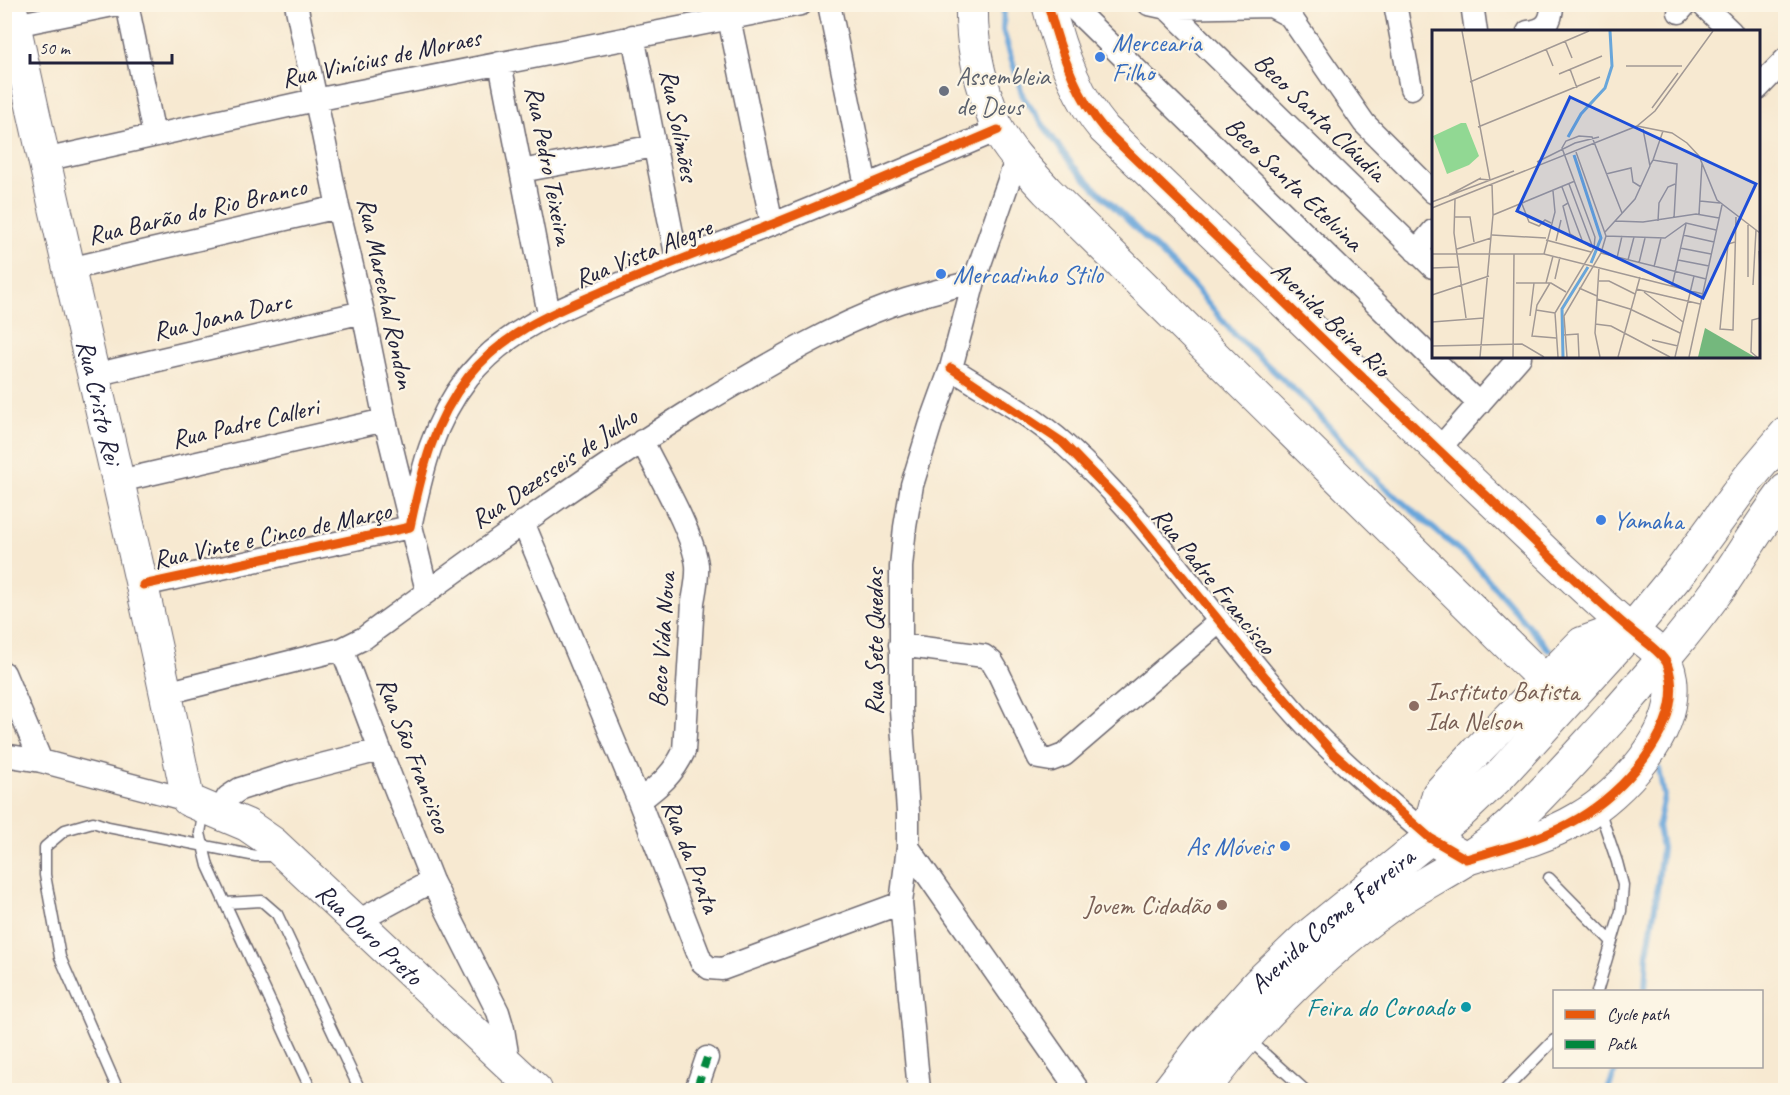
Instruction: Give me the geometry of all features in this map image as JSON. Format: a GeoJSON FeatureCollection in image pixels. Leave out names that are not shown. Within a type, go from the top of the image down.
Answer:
{"type":"FeatureCollection","features":[{"type":"Feature","properties":{"kind":"main road","name":"Avenida Cosme Ferreira"},"geometry":{"type":"LineString","coordinates":[[1169,1090],[1206,1042],[1258,984],[1306,938],[1460,813],[1502,774],[1631,631],[1683,568],[1748,479],[1785,434]]}},
{"type":"Feature","properties":{"kind":"main road","name":"Avenida Cosme Ferreira"},"geometry":{"type":"LineString","coordinates":[[1203,1090],[1246,1037],[1298,983],[1350,937],[1420,885],[1466,859],[1500,834],[1531,805],[1665,659],[1720,587],[1785,490]]}},
{"type":"Feature","properties":{"kind":"street"},"geometry":{"type":"LineString","coordinates":[[12,15],[118,4]]}},
{"type":"Feature","properties":{"kind":"street"},"geometry":{"type":"LineString","coordinates":[[127,4],[154,135]]}},
{"type":"Feature","properties":{"kind":"street","name":"Rua Marechal Rondon"},"geometry":{"type":"LineString","coordinates":[[296,4],[385,420],[427,591]]}},
{"type":"Feature","properties":{"kind":"street","name":"Rua Vinícius de Moraes"},"geometry":{"type":"LineString","coordinates":[[44,160],[315,100],[801,4]]}},
{"type":"Feature","properties":{"kind":"street"},"geometry":{"type":"LineString","coordinates":[[829,4],[866,186]]}},
{"type":"Feature","properties":{"kind":"street"},"geometry":{"type":"LineString","coordinates":[[972,4],[971,26],[974,57],[998,130],[1017,157],[1047,191],[1545,681]]}},
{"type":"Feature","properties":{"kind":"street","name":"Avenida Beira Rio"},"geometry":{"type":"LineString","coordinates":[[1048,4],[1077,86],[1085,103],[1104,129],[1438,450],[1631,631],[1665,659]]}},
{"type":"Feature","properties":{"kind":"street","name":"Beco Santa Etelvina"},"geometry":{"type":"LineString","coordinates":[[1070,4],[1479,404]]}},
{"type":"Feature","properties":{"kind":"street"},"geometry":{"type":"LineString","coordinates":[[1395,4],[1411,88]]}},
{"type":"Feature","properties":{"kind":"street"},"geometry":{"type":"LineString","coordinates":[[1472,4],[1476,30]]}},
{"type":"Feature","properties":{"kind":"street"},"geometry":{"type":"LineString","coordinates":[[1540,30],[1548,24],[1552,15],[1552,4]]}},
{"type":"Feature","properties":{"kind":"street"},"geometry":{"type":"LineString","coordinates":[[1702,4],[1729,30]]}},
{"type":"Feature","properties":{"kind":"street"},"geometry":{"type":"LineString","coordinates":[[1158,6],[1270,6],[1290,16],[1364,123],[1432,191]]}},
{"type":"Feature","properties":{"kind":"street","name":"Beco Santa Cláudia"},"geometry":{"type":"LineString","coordinates":[[1158,6],[1432,266]]}},
{"type":"Feature","properties":{"kind":"street","name":"Rua Cristo Rei"},"geometry":{"type":"LineString","coordinates":[[12,15],[166,693],[204,806]]}},
{"type":"Feature","properties":{"kind":"street"},"geometry":{"type":"LineString","coordinates":[[729,18],[772,224]]}},
{"type":"Feature","properties":{"kind":"street","name":"Rua Solimões"},"geometry":{"type":"LineString","coordinates":[[633,36],[677,260]]}},
{"type":"Feature","properties":{"kind":"street"},"geometry":{"type":"LineString","coordinates":[[1760,84],[1772,62]]}},
{"type":"Feature","properties":{"kind":"street","name":"Rua Pedro Teixeira"},"geometry":{"type":"LineString","coordinates":[[500,63],[549,314]]}},
{"type":"Feature","properties":{"kind":"street","name":"Rua Vista Alegre"},"geometry":{"type":"LineString","coordinates":[[410,527],[423,465],[434,433],[449,403],[495,349],[520,330],[549,314],[677,260],[866,186],[998,130]]}},
{"type":"Feature","properties":{"kind":"street"},"geometry":{"type":"LineString","coordinates":[[521,171],[655,146]]}},
{"type":"Feature","properties":{"kind":"street","name":"Rua Sete Quedas"},"geometry":{"type":"LineString","coordinates":[[908,847],[900,645],[904,526],[915,475],[951,368],[974,281],[1017,157]]}},
{"type":"Feature","properties":{"kind":"street","name":"Rua Barão do Rio Branco"},"geometry":{"type":"LineString","coordinates":[[69,269],[338,207]]}},
{"type":"Feature","properties":{"kind":"street"},"geometry":{"type":"LineString","coordinates":[[1416,251],[1432,232]]}},
{"type":"Feature","properties":{"kind":"street","name":"Rua Dezesseis de Julho"},"geometry":{"type":"LineString","coordinates":[[166,693],[342,649],[364,638],[523,522],[642,441],[756,371],[848,322],[892,304],[974,281]]}},
{"type":"Feature","properties":{"kind":"street","name":"Rua Joana Darc"},"geometry":{"type":"LineString","coordinates":[[94,375],[363,312]]}},
{"type":"Feature","properties":{"kind":"street"},"geometry":{"type":"LineString","coordinates":[[1438,450],[1519,358]]}},
{"type":"Feature","properties":{"kind":"street","name":"Rua Padre Francisco"},"geometry":{"type":"LineString","coordinates":[[951,368],[1062,442],[1130,512],[1293,710],[1335,754],[1430,838]]}},
{"type":"Feature","properties":{"kind":"street","name":"Rua Padre Calleri"},"geometry":{"type":"LineString","coordinates":[[119,482],[385,420]]}},
{"type":"Feature","properties":{"kind":"street","name":"Beco Vida Nova"},"geometry":{"type":"LineString","coordinates":[[639,801],[666,780],[684,751],[693,602],[697,582],[697,564],[691,545],[642,441]]}},
{"type":"Feature","properties":{"kind":"street","name":"Rua da Prata"},"geometry":{"type":"LineString","coordinates":[[523,522],[639,801],[701,961],[709,968],[722,969],[901,903]]}},
{"type":"Feature","properties":{"kind":"street","name":"Rua Vinte e Cinco de Março"},"geometry":{"type":"LineString","coordinates":[[143,585],[410,527]]}},
{"type":"Feature","properties":{"kind":"street"},"geometry":{"type":"LineString","coordinates":[[900,645],[984,656],[992,662],[1039,758],[1052,760],[1064,755],[1220,621]]}},
{"type":"Feature","properties":{"kind":"street"},"geometry":{"type":"LineString","coordinates":[[1631,631],[1607,634],[1582,643],[1477,751],[1438,794],[1430,838],[1466,859],[1546,834],[1578,819],[1598,806],[1639,765],[1663,729],[1669,711],[1671,689],[1671,677],[1665,659]]}},
{"type":"Feature","properties":{"kind":"street","name":"Rua São Francisco"},"geometry":{"type":"LineString","coordinates":[[342,649],[432,881],[498,1012],[509,1065]]}},
{"type":"Feature","properties":{"kind":"street"},"geometry":{"type":"LineString","coordinates":[[4,674],[41,761]]}},
{"type":"Feature","properties":{"kind":"street"},"geometry":{"type":"LineString","coordinates":[[4,755],[41,761],[204,806],[228,797],[240,789],[290,773],[380,750]]}},
{"type":"Feature","properties":{"kind":"street","name":"Rua Ouro Preto"},"geometry":{"type":"LineString","coordinates":[[204,806],[247,825],[286,854],[536,1090]]}},
{"type":"Feature","properties":{"kind":"street"},"geometry":{"type":"LineString","coordinates":[[908,847],[901,903],[919,1090]]}},
{"type":"Feature","properties":{"kind":"street"},"geometry":{"type":"LineString","coordinates":[[908,847],[1078,1090]]}},
{"type":"Feature","properties":{"kind":"street"},"geometry":{"type":"LineString","coordinates":[[356,922],[432,881]]}},
{"type":"Feature","properties":{"kind":"street"},"geometry":{"type":"LineString","coordinates":[[696,1090],[706,1058]]}},
{"type":"Feature","properties":{"kind":"lane"},"geometry":{"type":"LineString","coordinates":[[204,806],[200,833],[208,866],[311,1090]]}},
{"type":"Feature","properties":{"kind":"lane"},"geometry":{"type":"LineString","coordinates":[[1598,806],[1623,885],[1620,911],[1598,990]]}},
{"type":"Feature","properties":{"kind":"lane"},"geometry":{"type":"LineString","coordinates":[[118,1090],[60,957],[45,875],[45,847],[65,830],[93,822],[108,827],[256,856],[274,858],[286,854]]}},
{"type":"Feature","properties":{"kind":"lane"},"geometry":{"type":"LineString","coordinates":[[1549,878],[1612,942]]}},
{"type":"Feature","properties":{"kind":"lane"},"geometry":{"type":"LineString","coordinates":[[225,903],[262,901],[277,914],[360,1090]]}},
{"type":"Feature","properties":{"kind":"lane"},"geometry":{"type":"LineString","coordinates":[[1246,1037],[1305,1090]]}},
{"type":"Feature","properties":{"kind":"lane"},"geometry":{"type":"LineString","coordinates":[[1506,1090],[1553,1042]]}},
{"type":"Feature","properties":{"kind":"waterway"},"geometry":{"type":"LineString","coordinates":[[1004,4],[1003,30],[1023,97],[1073,166],[1191,283],[1234,334],[1306,401],[1380,483],[1474,563],[1549,650]]}},
{"type":"Feature","properties":{"kind":"waterway"},"geometry":{"type":"LineString","coordinates":[[1645,990],[1647,954],[1662,848],[1658,826],[1664,796],[1659,769]]}},
{"type":"Feature","properties":{"kind":"waterway"},"geometry":{"type":"LineString","coordinates":[[1608,1090],[1616,1068]]}},
{"type":"Feature","properties":{"kind":"marked path"},"geometry":{"type":"LineString","coordinates":[[696,1090],[707,1058]]}},
{"type":"Feature","properties":{"kind":"cycle path"},"geometry":{"type":"LineString","coordinates":[[951,368],[1062,442],[1130,512],[1266,678],[1334,754],[1430,838],[1466,859],[1538,837],[1579,818],[1596,807],[1629,777],[1656,740],[1666,720],[1671,699],[1670,674],[1667,663],[1661,655],[1558,564],[1104,129],[1076,86],[1057,37],[1048,4]]}},
{"type":"Feature","properties":{"kind":"cycle path"},"geometry":{"type":"LineString","coordinates":[[143,585],[410,527],[424,467],[445,412],[468,377],[498,347],[515,335],[551,314],[589,297],[801,213],[998,130]]}},
{"type":"Feature","properties":{"kind":"place","name":"Mercearia Filho"},"geometry":{"type":"Point","coordinates":[1100,57]}},
{"type":"Feature","properties":{"kind":"place","name":"Assembleia de Deus"},"geometry":{"type":"Point","coordinates":[944,91]}},
{"type":"Feature","properties":{"kind":"place","name":"Mercadinho Stilo"},"geometry":{"type":"Point","coordinates":[941,274]}},
{"type":"Feature","properties":{"kind":"place","name":"Yamaha"},"geometry":{"type":"Point","coordinates":[1601,520]}},
{"type":"Feature","properties":{"kind":"place","name":"Instituto Batista Ida Nelson"},"geometry":{"type":"Point","coordinates":[1414,706]}},
{"type":"Feature","properties":{"kind":"place","name":"As Móveis"},"geometry":{"type":"Point","coordinates":[1285,846]}},
{"type":"Feature","properties":{"kind":"place","name":"Jovem Cidadão"},"geometry":{"type":"Point","coordinates":[1222,905]}},
{"type":"Feature","properties":{"kind":"place","name":"Feira do Coroado"},"geometry":{"type":"Point","coordinates":[1466,1007]}}]}
